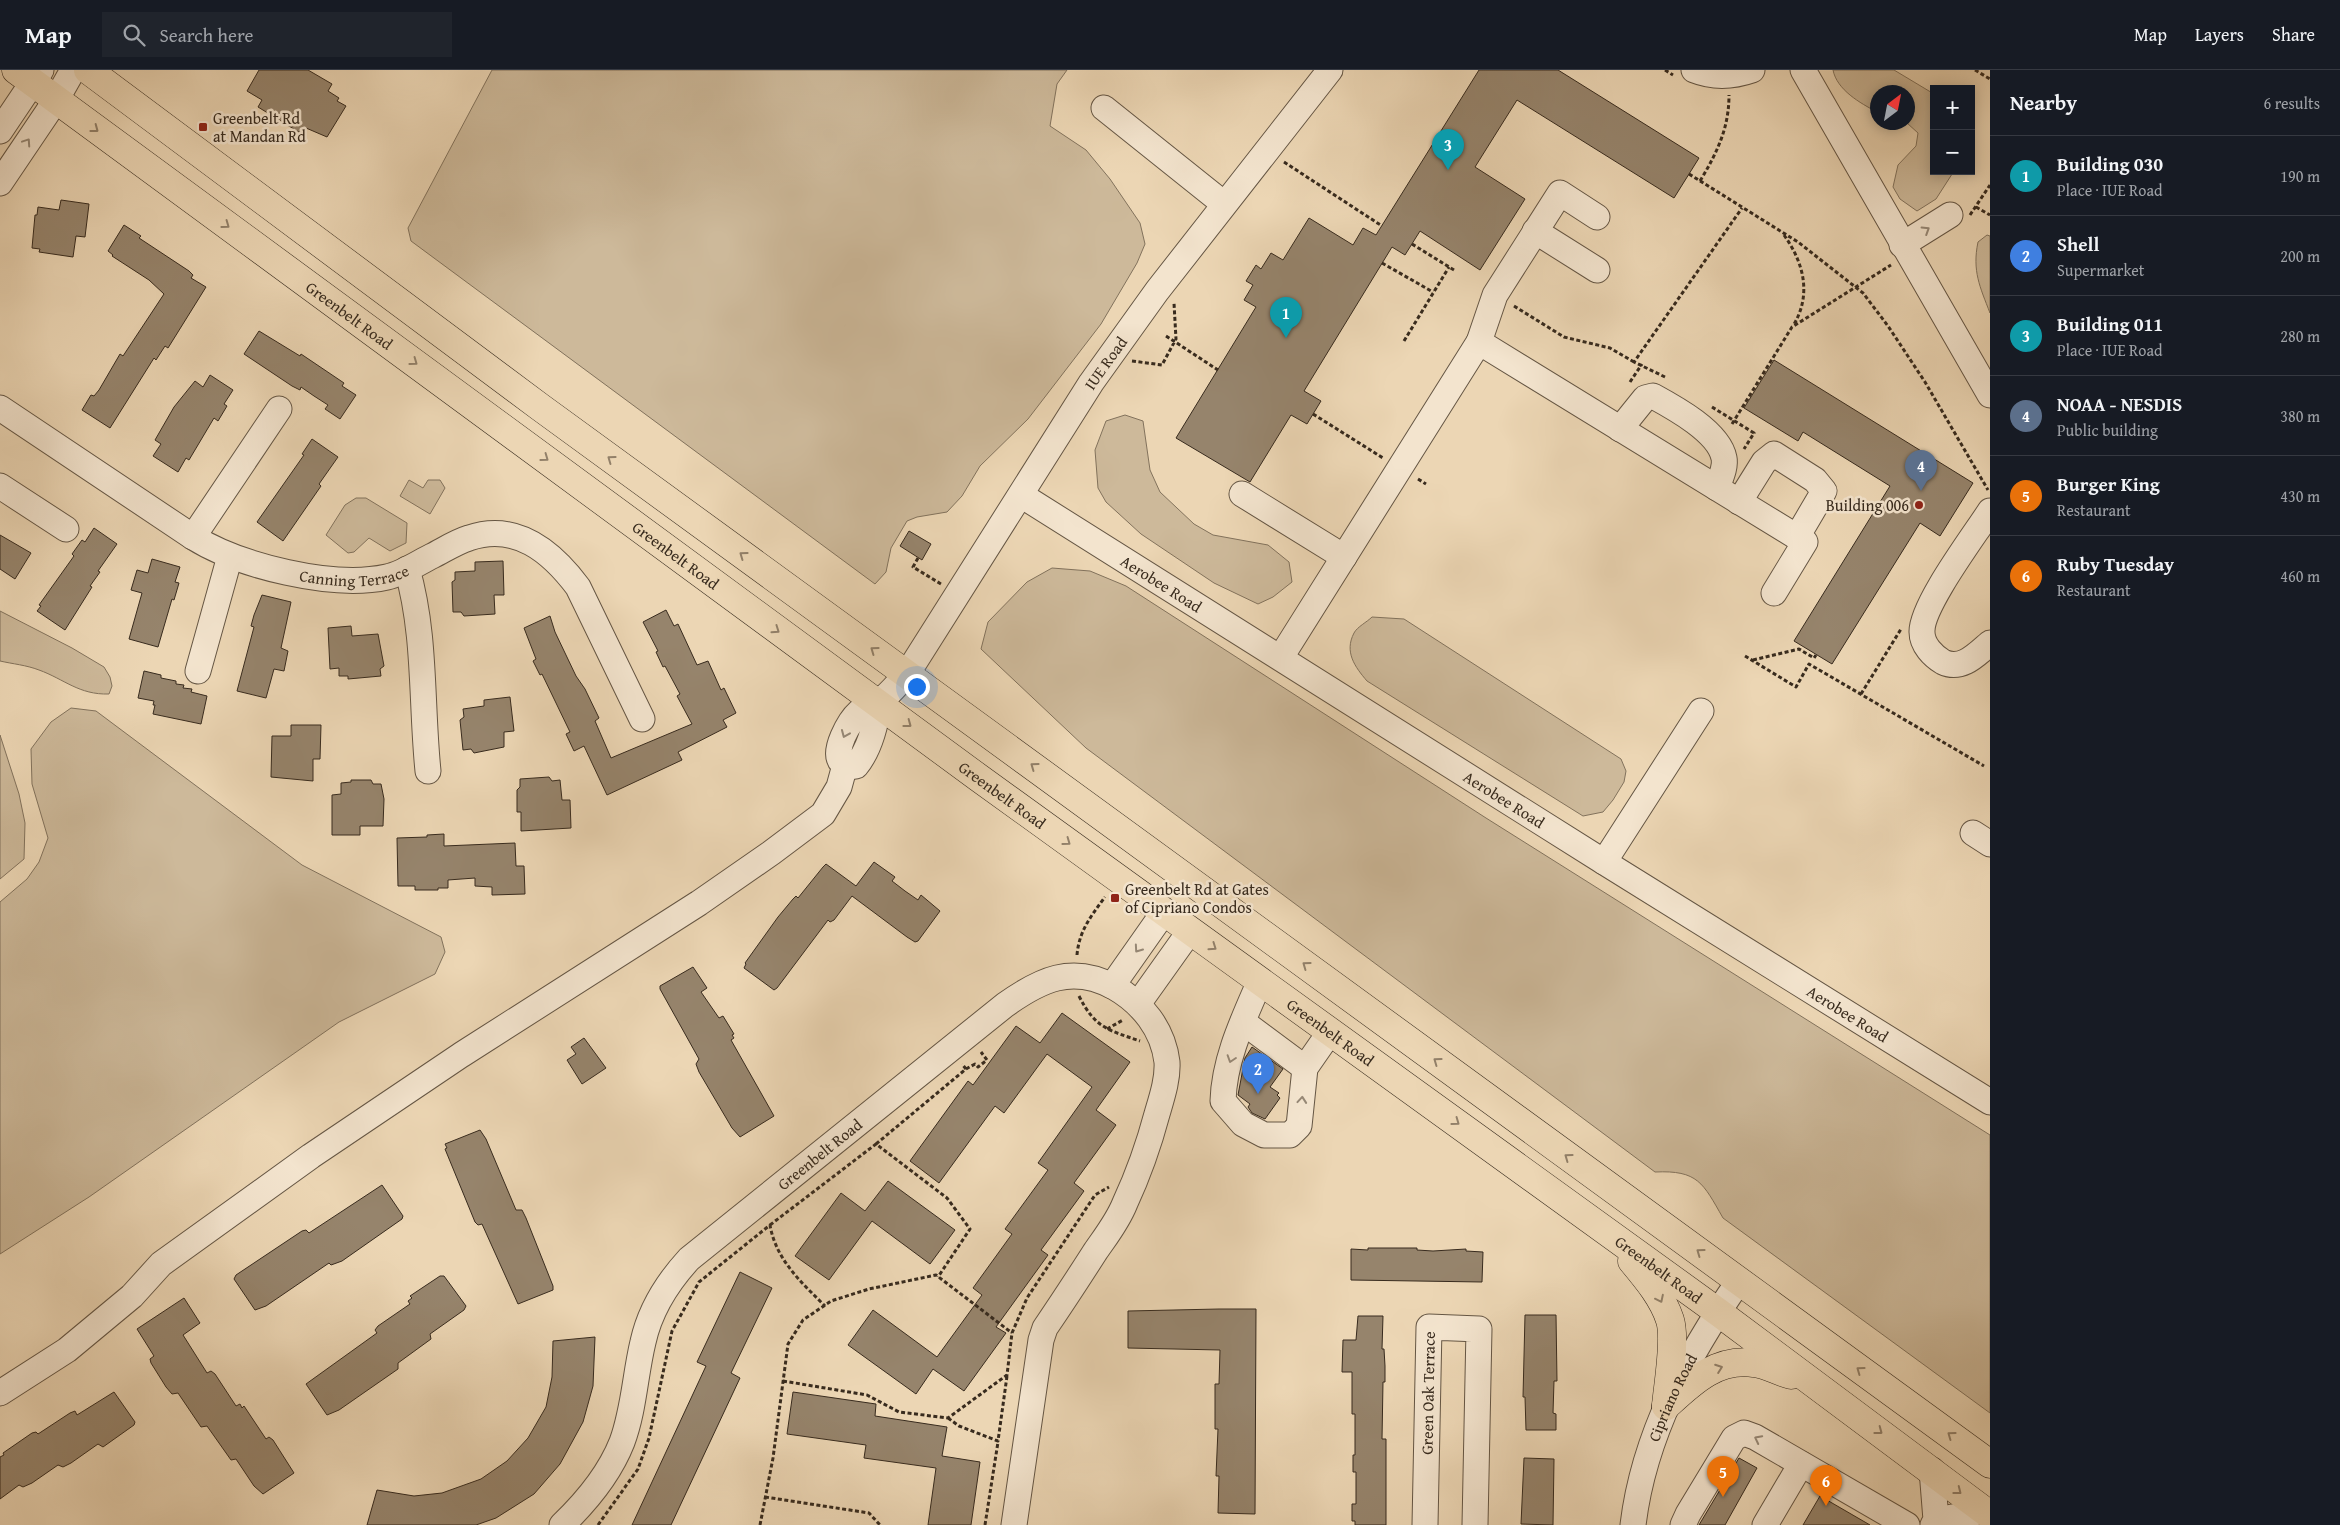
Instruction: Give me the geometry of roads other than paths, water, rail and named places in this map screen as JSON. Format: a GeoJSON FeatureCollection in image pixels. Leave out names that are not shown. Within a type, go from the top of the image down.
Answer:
{"type":"FeatureCollection","features":[{"type":"Feature","properties":{"kind":"main road"},"geometry":{"type":"LineString","coordinates":[[88,70],[111,80],[540,407],[1990,1464]]}},
{"type":"Feature","properties":{"kind":"main road","name":"Greenbelt Road"},"geometry":{"type":"LineString","coordinates":[[30,74],[56,100],[737,602],[879,702],[1190,931],[1718,1312],[1932,1470],[1987,1513]]}},
{"type":"Feature","properties":{"kind":"main road"},"geometry":{"type":"LineString","coordinates":[[1609,1233],[1654,1288],[1670,1321],[1671,1348],[1666,1406]]}},
{"type":"Feature","properties":{"kind":"main road"},"geometry":{"type":"LineString","coordinates":[[1666,1406],[1698,1377],[1724,1365],[1754,1363],[1812,1381]]}},
{"type":"Feature","properties":{"kind":"street"},"geometry":{"type":"LineString","coordinates":[[0,183],[56,100],[73,70]]}},
{"type":"Feature","properties":{"kind":"street","name":"IUE Road"},"geometry":{"type":"LineString","coordinates":[[0,1393],[67,1350],[132,1296],[161,1264],[311,1156],[461,1054],[699,903],[823,814],[839,787],[845,766],[839,761],[838,754],[846,729],[860,711],[879,702],[907,674],[1091,383],[1157,291],[1330,70]]}},
{"type":"Feature","properties":{"kind":"street"},"geometry":{"type":"LineString","coordinates":[[1694,70],[1711,75],[1729,77],[1752,70]]}},
{"type":"Feature","properties":{"kind":"street"},"geometry":{"type":"LineString","coordinates":[[1803,70],[1898,254],[1990,395]]}},
{"type":"Feature","properties":{"kind":"street"},"geometry":{"type":"LineString","coordinates":[[0,131],[30,74]]}},
{"type":"Feature","properties":{"kind":"street"},"geometry":{"type":"LineString","coordinates":[[1104,108],[1224,204]]}},
{"type":"Feature","properties":{"kind":"street"},"geometry":{"type":"LineString","coordinates":[[1282,657],[1479,342],[1495,295],[1560,193],[1596,217]]}},
{"type":"Feature","properties":{"kind":"street"},"geometry":{"type":"LineString","coordinates":[[1898,254],[1950,215]]}},
{"type":"Feature","properties":{"kind":"street"},"geometry":{"type":"LineString","coordinates":[[1536,231],[1597,270]]}},
{"type":"Feature","properties":{"kind":"street"},"geometry":{"type":"LineString","coordinates":[[1479,342],[1805,542],[1774,593]]}},
{"type":"Feature","properties":{"kind":"street"},"geometry":{"type":"LineString","coordinates":[[1620,429],[1646,398],[1653,396],[1667,403],[1707,432],[1721,449],[1724,468],[1717,488]]}},
{"type":"Feature","properties":{"kind":"street","name":"Canning Terrace"},"geometry":{"type":"LineString","coordinates":[[0,408],[193,537],[246,562],[339,580],[371,580],[390,577],[468,538],[486,533],[509,534],[529,540],[559,563],[578,587],[642,719]]}},
{"type":"Feature","properties":{"kind":"street"},"geometry":{"type":"LineString","coordinates":[[193,537],[279,409]]}},
{"type":"Feature","properties":{"kind":"street"},"geometry":{"type":"LineString","coordinates":[[1740,502],[1764,462],[1774,454],[1815,480],[1824,491],[1797,537]]}},
{"type":"Feature","properties":{"kind":"street"},"geometry":{"type":"LineString","coordinates":[[0,486],[66,529]]}},
{"type":"Feature","properties":{"kind":"street"},"geometry":{"type":"LineString","coordinates":[[1242,494],[1344,557]]}},
{"type":"Feature","properties":{"kind":"street","name":"Aerobee Road"},"geometry":{"type":"LineString","coordinates":[[1021,495],[1282,657],[1604,862],[1990,1102]]}},
{"type":"Feature","properties":{"kind":"street"},"geometry":{"type":"LineString","coordinates":[[1989,500],[1931,605],[1922,625],[1922,634],[1926,646],[1937,658],[1954,665],[1964,663],[1990,643]]}},
{"type":"Feature","properties":{"kind":"street"},"geometry":{"type":"LineString","coordinates":[[198,671],[230,556]]}},
{"type":"Feature","properties":{"kind":"street"},"geometry":{"type":"LineString","coordinates":[[407,569],[415,597],[419,627],[428,770]]}},
{"type":"Feature","properties":{"kind":"street"},"geometry":{"type":"LineString","coordinates":[[1604,862],[1701,711]]}},
{"type":"Feature","properties":{"kind":"street"},"geometry":{"type":"LineString","coordinates":[[1112,986],[1164,912]]}},
{"type":"Feature","properties":{"kind":"street"},"geometry":{"type":"LineString","coordinates":[[1134,1010],[1190,931]]}},
{"type":"Feature","properties":{"kind":"street","name":"Greenbelt Road"},"geometry":{"type":"LineString","coordinates":[[562,1525],[592,1495],[615,1458],[628,1423],[643,1340],[649,1322],[669,1283],[689,1259],[1005,1005],[1030,987],[1047,980],[1075,983],[1096,980],[1112,986],[1134,1010],[1150,1019],[1164,1050],[1166,1069],[1163,1092],[1154,1125],[1125,1204],[1045,1328],[1041,1340],[1014,1525]]}},
{"type":"Feature","properties":{"kind":"street"},"geometry":{"type":"LineString","coordinates":[[1260,981],[1243,1022],[1227,1071],[1223,1100],[1243,1124],[1264,1135],[1290,1135],[1299,1126],[1305,1068],[1330,1032]]}},
{"type":"Feature","properties":{"kind":"street"},"geometry":{"type":"LineString","coordinates":[[1243,1022],[1305,1068]]}},
{"type":"Feature","properties":{"kind":"street","name":"Cipriano Road"},"geometry":{"type":"LineString","coordinates":[[1633,1525],[1650,1445],[1666,1406],[1706,1330],[1739,1281]]}},
{"type":"Feature","properties":{"kind":"street","name":"Green Oak Terrace"},"geometry":{"type":"LineString","coordinates":[[1425,1525],[1429,1327],[1479,1329],[1475,1525]]}},
{"type":"Feature","properties":{"kind":"street"},"geometry":{"type":"LineString","coordinates":[[1683,1525],[1734,1438],[1744,1433],[1755,1437],[1907,1525]]}},
{"type":"Feature","properties":{"kind":"street"},"geometry":{"type":"LineString","coordinates":[[1765,1525],[1801,1464]]}},
{"type":"Feature","properties":{"kind":"street"},"geometry":{"type":"LineString","coordinates":[[1932,1470],[1935,1523],[1987,1513]]}},
{"type":"Feature","properties":{"kind":"place","name":"Greenbelt Rd at Mandan Rd"},"geometry":{"type":"Point","coordinates":[203,127]}},
{"type":"Feature","properties":{"kind":"place","name":"Building 011"},"geometry":{"type":"Point","coordinates":[1448,170]}},
{"type":"Feature","properties":{"kind":"place","name":"Building 030"},"geometry":{"type":"Point","coordinates":[1286,338]}},
{"type":"Feature","properties":{"kind":"place","name":"NOAA - NESDIS"},"geometry":{"type":"Point","coordinates":[1921,491]}},
{"type":"Feature","properties":{"kind":"place","name":"Building 006"},"geometry":{"type":"Point","coordinates":[1919,505]}},
{"type":"Feature","properties":{"kind":"place","name":"Greenbelt Rd at Gates of Cipriano Condos"},"geometry":{"type":"Point","coordinates":[1115,898]}},
{"type":"Feature","properties":{"kind":"place","name":"Shell"},"geometry":{"type":"Point","coordinates":[1258,1094]}},
{"type":"Feature","properties":{"kind":"place","name":"Burger King"},"geometry":{"type":"Point","coordinates":[1723,1497]}},
{"type":"Feature","properties":{"kind":"place","name":"Ruby Tuesday"},"geometry":{"type":"Point","coordinates":[1826,1506]}}]}
